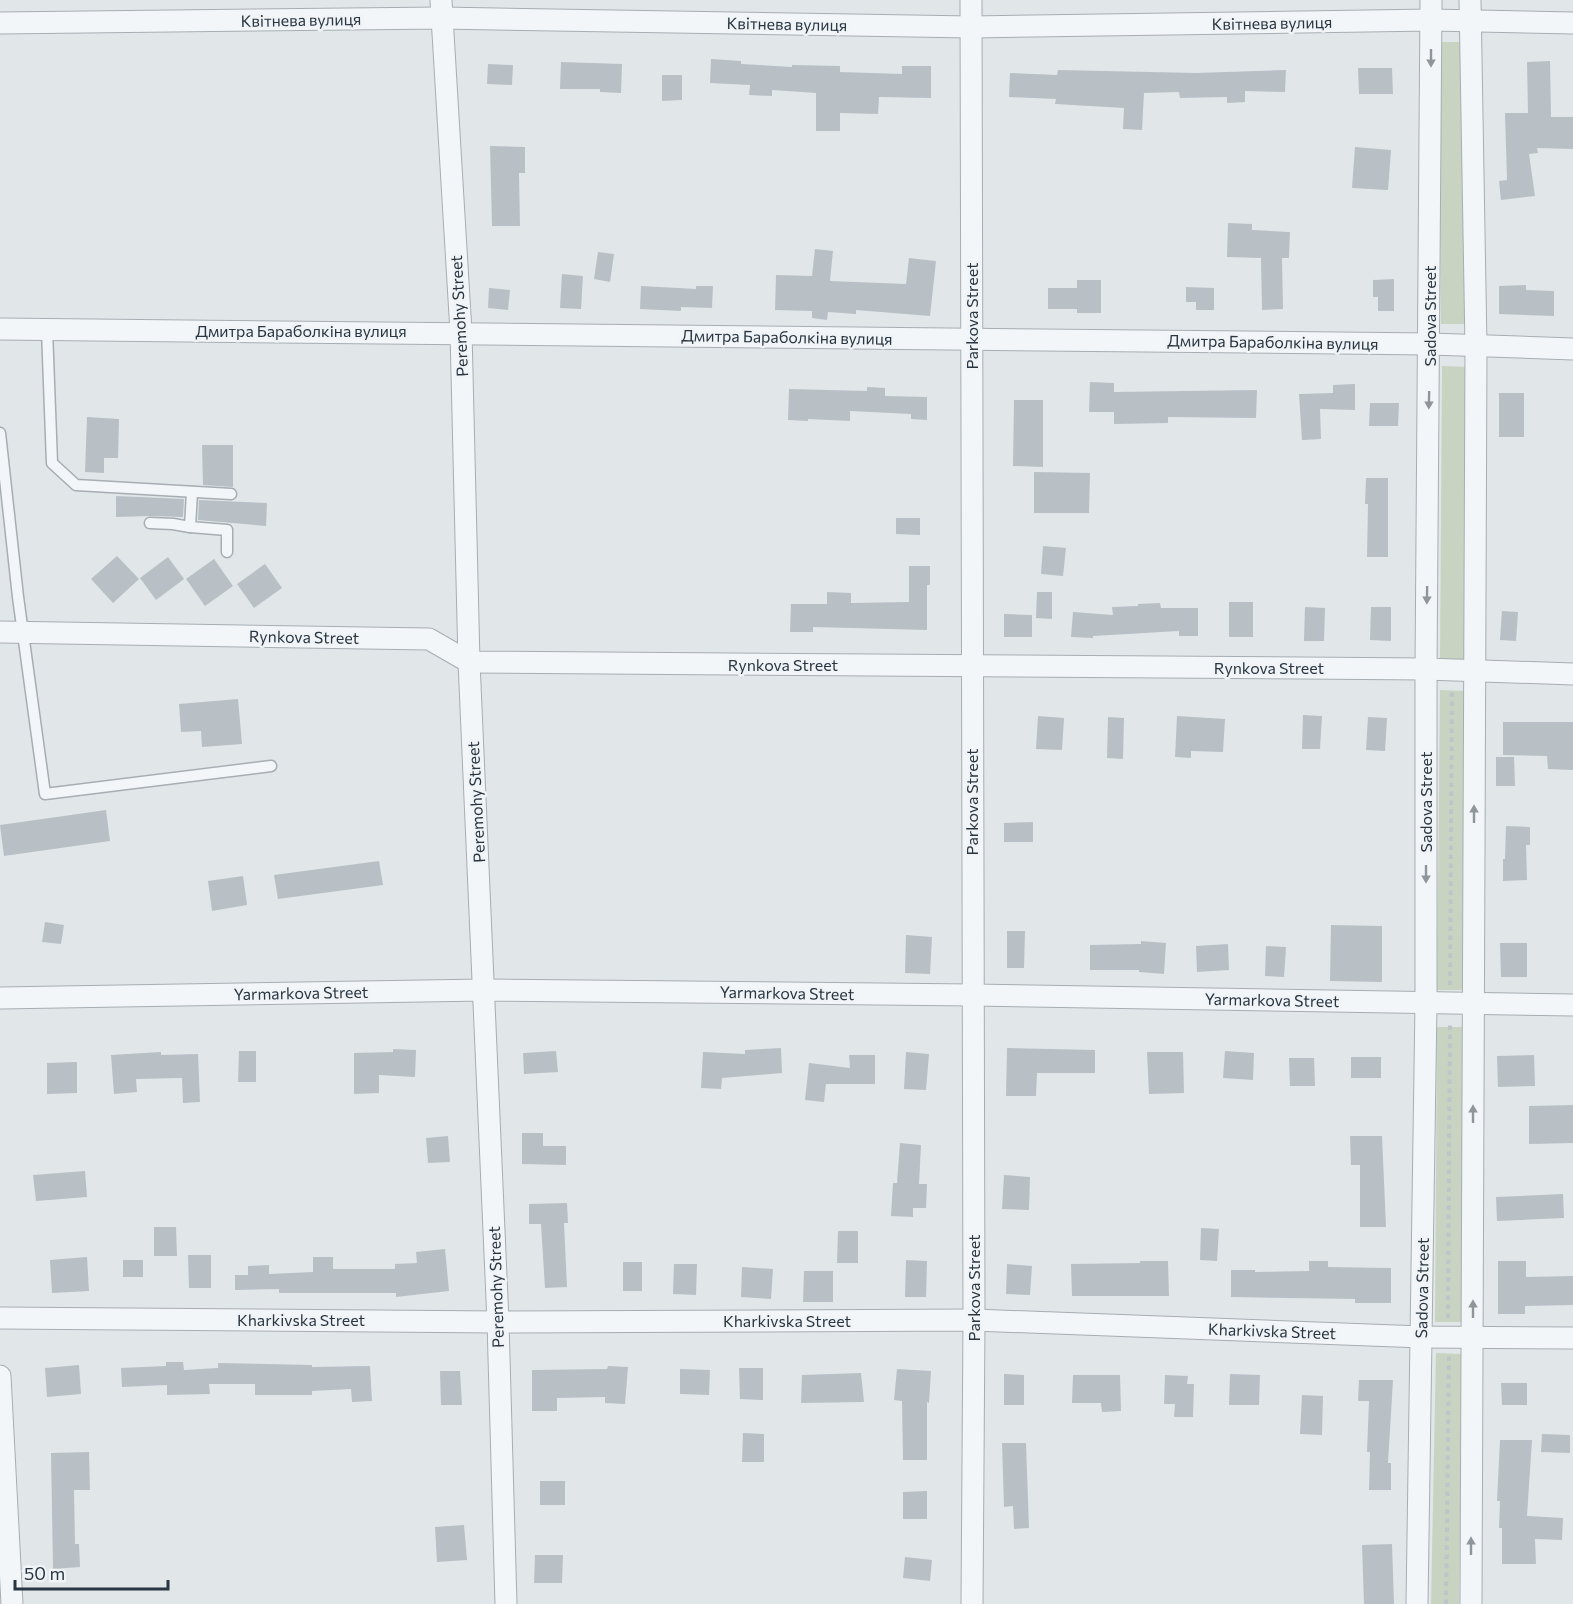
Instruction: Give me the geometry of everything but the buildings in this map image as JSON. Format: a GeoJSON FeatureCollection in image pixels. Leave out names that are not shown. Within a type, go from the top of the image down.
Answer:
{"type":"FeatureCollection","features":[{"type":"Feature","properties":{"kind":"street","name":"Parkova Street"},"geometry":{"type":"LineString","coordinates":[[971,0],[974,1320],[972,1604]]}},
{"type":"Feature","properties":{"kind":"street","name":"Квітнева вулиця"},"geometry":{"type":"LineString","coordinates":[[0,23],[441,9],[971,27],[1470,10],[1573,23]]}},
{"type":"Feature","properties":{"kind":"street","name":"Peremohy Street"},"geometry":{"type":"LineString","coordinates":[[441,9],[460,332],[469,662],[498,1322],[506,1604]]}},
{"type":"Feature","properties":{"kind":"street","name":"Sadova Street"},"geometry":{"type":"LineString","coordinates":[[1417,1604],[1426,1003],[1431,10]]}},
{"type":"Feature","properties":{"kind":"street"},"geometry":{"type":"LineString","coordinates":[[1470,10],[1476,347],[1471,1604]]}},
{"type":"Feature","properties":{"kind":"street","name":"Дмитра Бараболкіна вулиця"},"geometry":{"type":"LineString","coordinates":[[0,329],[460,332],[1430,344],[1573,349]]}},
{"type":"Feature","properties":{"kind":"street","name":"Rynkova Street"},"geometry":{"type":"LineString","coordinates":[[0,632],[429,639],[469,662],[1453,669],[1573,674]]}},
{"type":"Feature","properties":{"kind":"street","name":"Yarmarkova Street"},"geometry":{"type":"LineString","coordinates":[[0,998],[484,990],[1573,1005]]}},
{"type":"Feature","properties":{"kind":"street","name":"Kharkivska Street"},"geometry":{"type":"LineString","coordinates":[[0,1318],[498,1322],[974,1320],[1449,1338],[1573,1338]]}},
{"type":"Feature","properties":{"kind":"street"},"geometry":{"type":"LineString","coordinates":[[0,1376],[12,1604]]}},
{"type":"Feature","properties":{"kind":"lane"},"geometry":{"type":"LineString","coordinates":[[47,330],[52,463],[76,485],[231,494]]}},
{"type":"Feature","properties":{"kind":"lane"},"geometry":{"type":"LineString","coordinates":[[0,433],[45,794],[271,766]]}},
{"type":"Feature","properties":{"kind":"lane"},"geometry":{"type":"LineString","coordinates":[[190,527],[192,492]]}},
{"type":"Feature","properties":{"kind":"lane"},"geometry":{"type":"LineString","coordinates":[[150,523],[227,530],[227,552]]}},
{"type":"Feature","properties":{"kind":"path"},"geometry":{"type":"LineString","coordinates":[[1446,1604],[1453,669]]}},
{"type":"Feature","properties":{"kind":"green space"},"geometry":{"type":"Polygon","coordinates":[[[1439,42],[1465,42],[1467,324],[1441,324],[1439,42]]]}},
{"type":"Feature","properties":{"kind":"green space"},"geometry":{"type":"Polygon","coordinates":[[[1442,366],[1469,367],[1466,662],[1440,661],[1442,366]]]}},
{"type":"Feature","properties":{"kind":"green space"},"geometry":{"type":"Polygon","coordinates":[[[1440,690],[1465,691],[1462,990],[1437,990],[1440,690]]]}},
{"type":"Feature","properties":{"kind":"green space"},"geometry":{"type":"Polygon","coordinates":[[[1437,1027],[1464,1027],[1462,1322],[1435,1322],[1437,1027]]]}},
{"type":"Feature","properties":{"kind":"green space"},"geometry":{"type":"Polygon","coordinates":[[[1436,1353],[1463,1354],[1459,1604],[1431,1604],[1436,1353]]]}}]}
